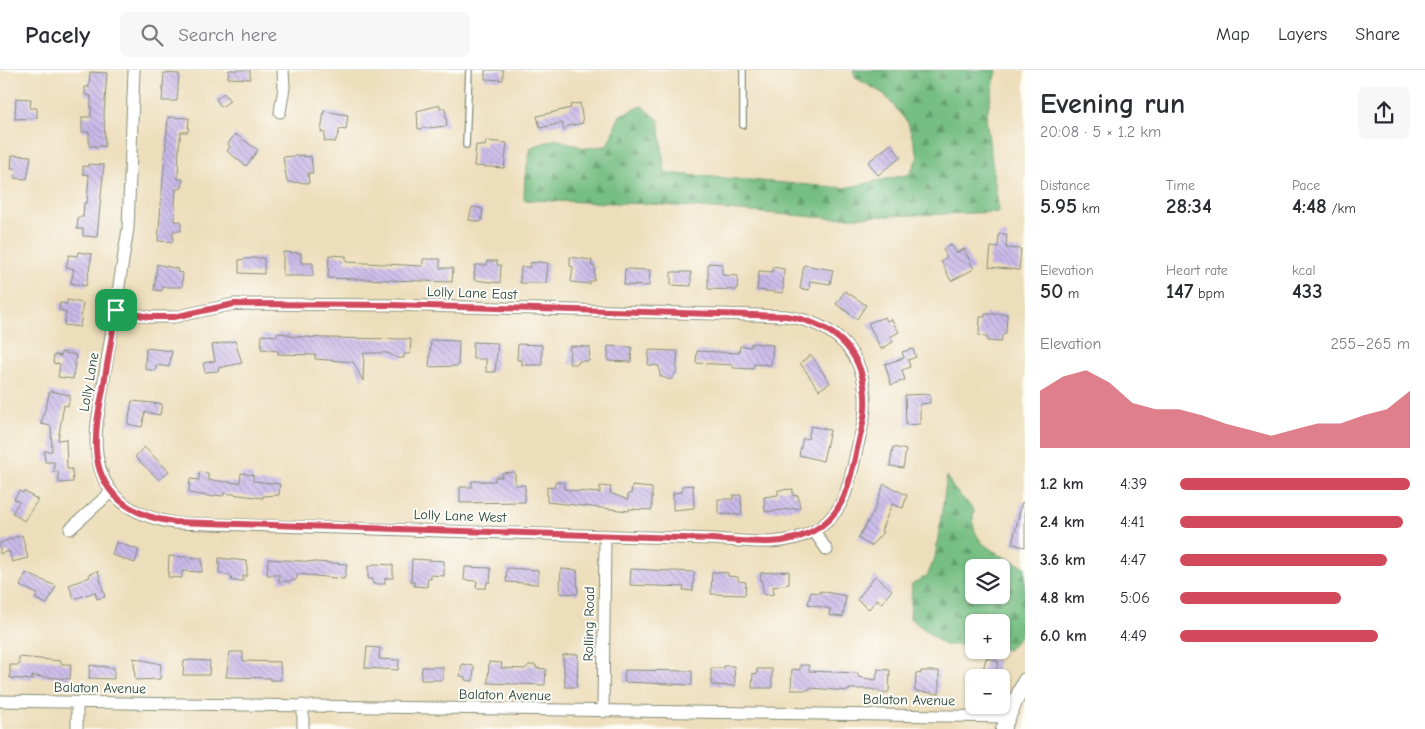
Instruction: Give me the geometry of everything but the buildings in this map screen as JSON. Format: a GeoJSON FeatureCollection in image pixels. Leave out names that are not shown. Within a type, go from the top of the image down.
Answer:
{"type":"FeatureCollection","features":[{"type":"Feature","properties":{"kind":"street","name":"Lolly Lane"},"geometry":{"type":"LineString","coordinates":[[111,492],[97,458],[96,436],[128,229],[134,70]]}},
{"type":"Feature","properties":{"kind":"street"},"geometry":{"type":"LineString","coordinates":[[280,112],[284,88],[283,70]]}},
{"type":"Feature","properties":{"kind":"street","name":"Lolly Lane East"},"geometry":{"type":"LineString","coordinates":[[116,310],[149,317],[174,317],[234,304],[390,305],[786,316],[808,320],[827,329]]}},
{"type":"Feature","properties":{"kind":"street","name":"Lolly Lane West"},"geometry":{"type":"LineString","coordinates":[[111,492],[141,515],[174,522],[712,539],[777,543],[796,539],[814,530],[832,517],[842,505],[865,412],[865,388],[857,360],[827,329]]}},
{"type":"Feature","properties":{"kind":"street"},"geometry":{"type":"LineString","coordinates":[[70,529],[111,492]]}},
{"type":"Feature","properties":{"kind":"street"},"geometry":{"type":"LineString","coordinates":[[814,530],[827,550]]}},
{"type":"Feature","properties":{"kind":"street","name":"Rolling Road"},"geometry":{"type":"LineString","coordinates":[[603,712],[606,537]]}},
{"type":"Feature","properties":{"kind":"street"},"geometry":{"type":"LineString","coordinates":[[1006,723],[1025,680]]}},
{"type":"Feature","properties":{"kind":"street","name":"Balaton Avenue"},"geometry":{"type":"LineString","coordinates":[[0,701],[303,705],[1006,723]]}},
{"type":"Feature","properties":{"kind":"street"},"geometry":{"type":"LineString","coordinates":[[77,703],[77,729]]}},
{"type":"Feature","properties":{"kind":"street"},"geometry":{"type":"LineString","coordinates":[[302,729],[303,705]]}},
{"type":"Feature","properties":{"kind":"lane"},"geometry":{"type":"LineString","coordinates":[[466,146],[469,70]]}},
{"type":"Feature","properties":{"kind":"lane"},"geometry":{"type":"LineString","coordinates":[[743,70],[743,125]]}},
{"type":"Feature","properties":{"kind":"green space"},"geometry":{"type":"Polygon","coordinates":[[[853,70],[997,70],[986,118],[999,212],[829,218],[650,204],[524,200],[525,176],[531,147],[556,139],[584,148],[607,146],[620,115],[642,106],[659,120],[665,173],[844,188],[910,174],[918,156],[908,123],[884,94],[856,78],[853,70]]]}},
{"type":"Feature","properties":{"kind":"green space"},"geometry":{"type":"Polygon","coordinates":[[[947,476],[953,488],[974,510],[973,522],[975,532],[980,540],[987,547],[1010,559],[965,559],[965,604],[1010,604],[1010,559],[1025,567],[1025,631],[1010,648],[1010,614],[965,614],[965,645],[944,645],[910,618],[912,584],[927,576],[935,558],[947,476]]]}},
{"type":"Feature","properties":{"kind":"route"},"geometry":{"type":"LineString","coordinates":[[234,304],[390,305],[786,316],[818,324],[827,329],[851,352],[857,360],[863,378],[866,397],[865,412],[842,505],[832,517],[814,530],[796,539],[777,543],[486,531],[290,527],[174,522],[141,515],[124,504],[107,486],[97,458],[97,423],[116,310],[149,317],[174,317],[234,304]]}}]}
